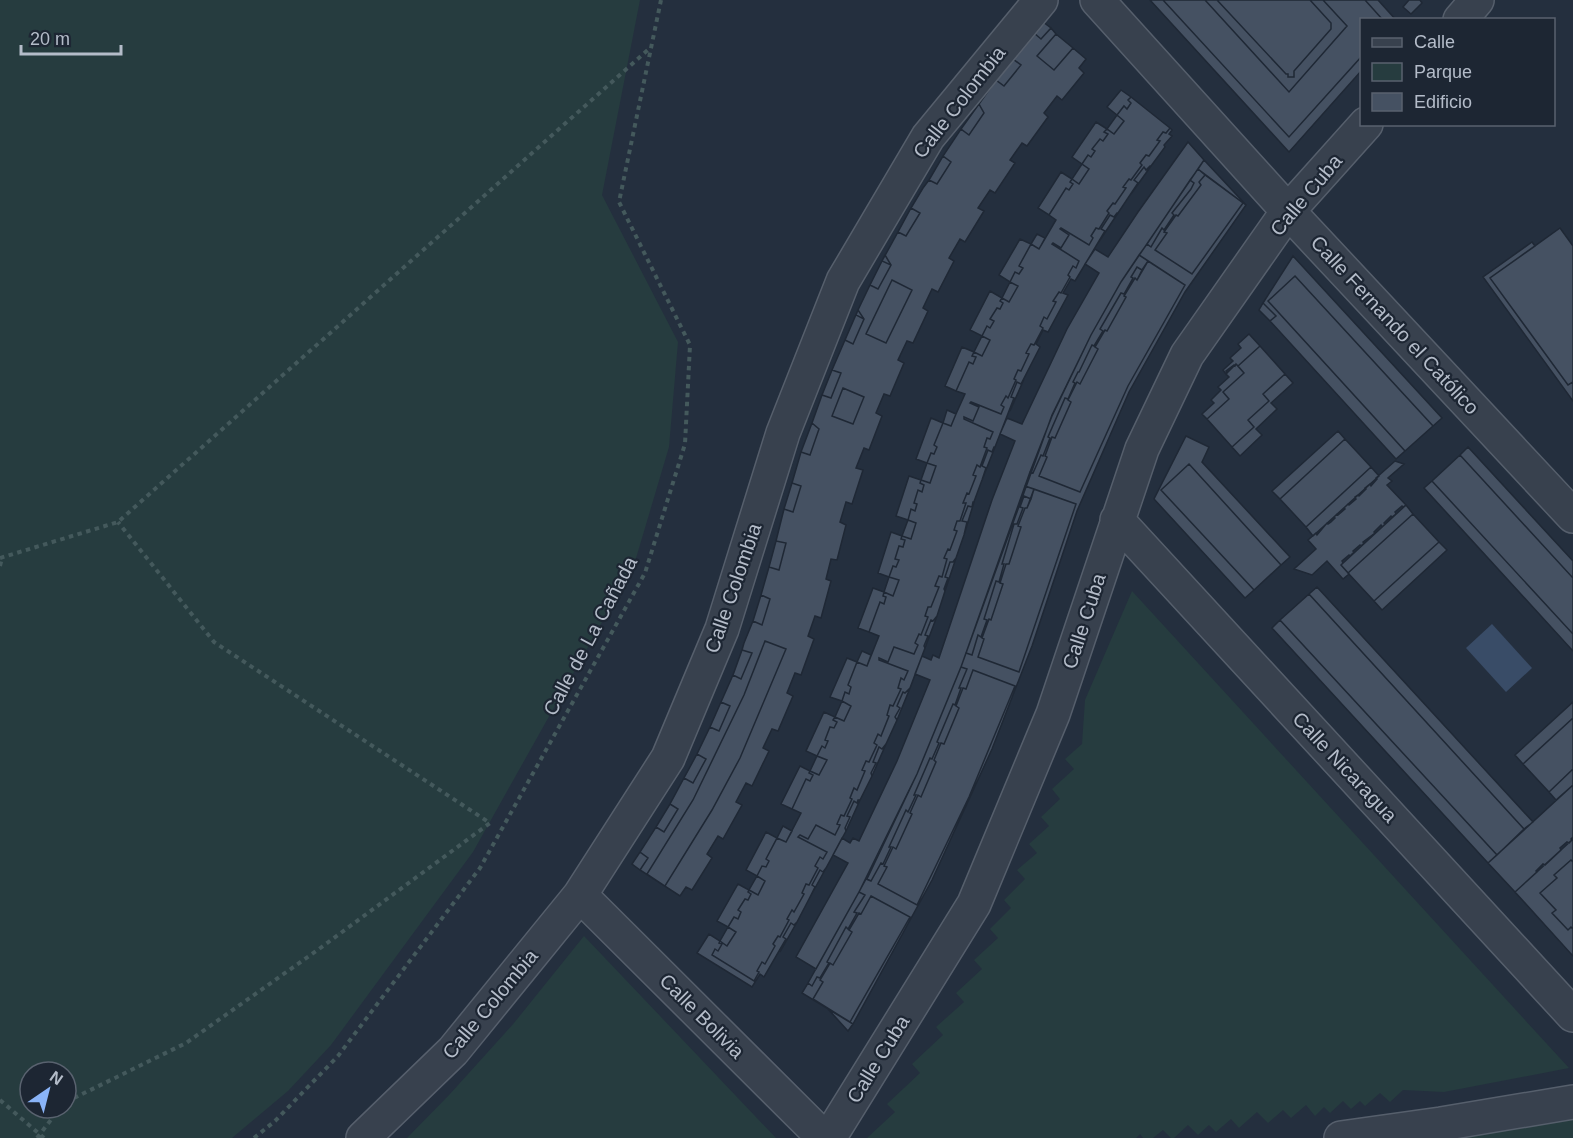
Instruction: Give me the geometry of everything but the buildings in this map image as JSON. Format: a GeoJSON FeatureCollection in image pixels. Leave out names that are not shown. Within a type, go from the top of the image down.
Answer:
{"type":"FeatureCollection","features":[{"type":"Feature","properties":{"kind":"street","name":"Calle Colombia"},"geometry":{"type":"LineString","coordinates":[[363,1138],[453,1051],[580,895],[668,758],[722,628],[783,433],[843,281],[927,137],[1041,0]]}},
{"type":"Feature","properties":{"kind":"street","name":"Calle Fernando el Católico"},"geometry":{"type":"LineString","coordinates":[[1096,0],[1288,211],[1573,516]]}},
{"type":"Feature","properties":{"kind":"street"},"geometry":{"type":"LineString","coordinates":[[1462,18],[1478,0]]}},
{"type":"Feature","properties":{"kind":"street","name":"Calle Cuba"},"geometry":{"type":"LineString","coordinates":[[826,1138],[974,904],[1053,714],[1142,449],[1186,355],[1288,211],[1364,126]]}},
{"type":"Feature","properties":{"kind":"street","name":"Calle Nicaragua"},"geometry":{"type":"LineString","coordinates":[[1117,520],[1573,1015]]}},
{"type":"Feature","properties":{"kind":"street","name":"Calle Bolivia"},"geometry":{"type":"LineString","coordinates":[[580,895],[826,1138]]}},
{"type":"Feature","properties":{"kind":"street"},"geometry":{"type":"LineString","coordinates":[[1341,1138],[1573,1102]]}},
{"type":"Feature","properties":{"kind":"path","name":"Calle de La Cañada"},"geometry":{"type":"LineString","coordinates":[[254,1138],[275,1121],[338,1056],[480,868],[645,573],[686,444],[690,345],[619,202],[661,0]]}},
{"type":"Feature","properties":{"kind":"path"},"geometry":{"type":"LineString","coordinates":[[0,566],[1,559],[118,522],[651,47]]}},
{"type":"Feature","properties":{"kind":"path"},"geometry":{"type":"LineString","coordinates":[[78,1096],[186,1043],[319,950],[490,823],[214,642],[118,522]]}},
{"type":"Feature","properties":{"kind":"path"},"geometry":{"type":"LineString","coordinates":[[0,1100],[38,1136],[44,1138]]}},
{"type":"Feature","properties":{"kind":"path"},"geometry":{"type":"LineString","coordinates":[[38,1136],[51,1120]]}},
{"type":"Feature","properties":{"kind":"green space"},"geometry":{"type":"Polygon","coordinates":[[[0,0],[640,0],[602,195],[678,342],[669,447],[634,565],[473,852],[331,1045],[288,1091],[232,1138],[0,1138],[0,0]]]}},
{"type":"Feature","properties":{"kind":"green space"},"geometry":{"type":"Polygon","coordinates":[[[1132,591],[1569,1068],[1444,1092],[1403,1090],[1390,1102],[1380,1093],[1365,1106],[1360,1101],[1351,1109],[1343,1101],[1330,1113],[1324,1107],[1315,1116],[1306,1105],[1291,1118],[1283,1110],[1268,1123],[1257,1112],[1239,1128],[1231,1119],[1216,1132],[1209,1125],[1198,1135],[1188,1125],[1174,1138],[1163,1130],[1153,1138],[1143,1138],[1140,1134],[1136,1138],[867,1138],[895,1112],[887,1104],[920,1073],[912,1064],[943,1035],[936,1027],[964,1002],[956,993],[982,969],[974,960],[998,938],[990,929],[1011,908],[1004,900],[1025,879],[1017,870],[1037,853],[1029,844],[1049,826],[1041,817],[1060,799],[1052,789],[1074,769],[1065,759],[1082,744],[1085,700],[1132,591]]]}},
{"type":"Feature","properties":{"kind":"green space"},"geometry":{"type":"Polygon","coordinates":[[[584,936],[776,1138],[407,1138],[514,1023],[584,936]]]}},
{"type":"Feature","properties":{"kind":"green space"},"geometry":{"type":"Polygon","coordinates":[[[1573,1115],[1573,1138],[1438,1138],[1573,1115]]]}},
{"type":"Feature","properties":{"kind":"water"},"geometry":{"type":"Polygon","coordinates":[[[1492,624],[1532,668],[1506,692],[1466,648],[1492,624]]]}}]}
